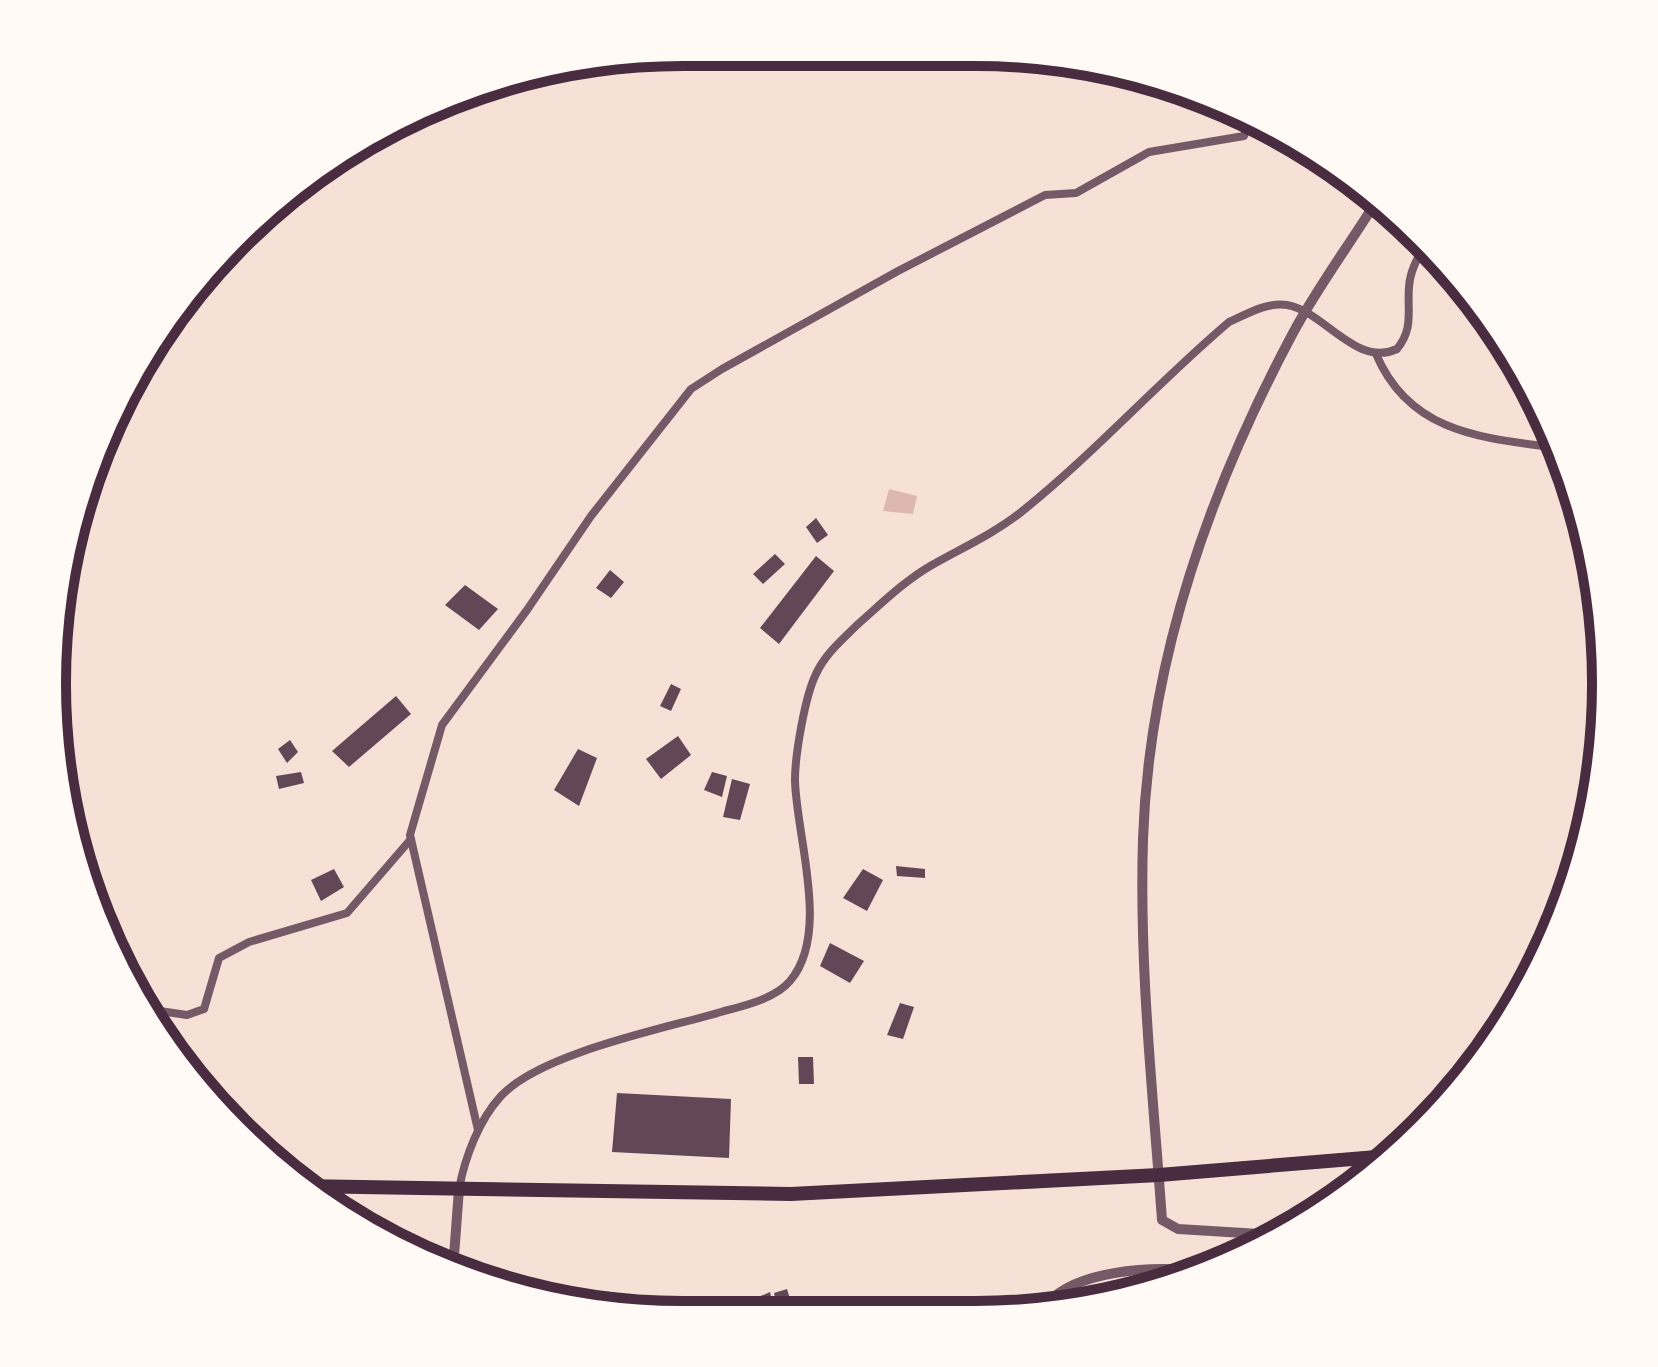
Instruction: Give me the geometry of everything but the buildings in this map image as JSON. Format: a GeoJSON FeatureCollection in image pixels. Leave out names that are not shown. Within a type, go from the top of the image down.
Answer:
{"type":"FeatureCollection","features":[{"type":"Feature","properties":{"kind":"highway"},"geometry":{"type":"LineString","coordinates":[[326,1186],[791,1194],[1159,1175],[1370,1158]]}},
{"type":"Feature","properties":{"kind":"street"},"geometry":{"type":"LineString","coordinates":[[478,1130],[410,835],[442,725],[527,610],[591,516],[691,389],[722,369],[898,271],[1045,195],[1076,193],[1149,152],[1244,136],[1246,129]]}},
{"type":"Feature","properties":{"kind":"street"},"geometry":{"type":"LineString","coordinates":[[1254,1234],[1178,1229],[1162,1220],[1150,1082],[1144,955],[1143,839],[1152,736],[1174,625],[1200,539],[1257,406],[1294,331],[1371,210]]}},
{"type":"Feature","properties":{"kind":"street"},"geometry":{"type":"LineString","coordinates":[[454,1257],[463,1171],[478,1130],[501,1096],[529,1075],[560,1059],[739,1007],[776,992],[790,981],[801,962],[807,938],[809,885],[795,784],[796,751],[815,674],[839,641],[910,579],[1018,514],[1229,322],[1263,306],[1286,305],[1306,312],[1351,342],[1376,354],[1397,349],[1408,332],[1409,287],[1413,264],[1419,255]]}},
{"type":"Feature","properties":{"kind":"street"},"geometry":{"type":"LineString","coordinates":[[1376,354],[1400,393],[1448,426],[1474,437],[1545,446]]}},
{"type":"Feature","properties":{"kind":"street"},"geometry":{"type":"LineString","coordinates":[[160,1011],[187,1015],[204,1009],[219,958],[249,942],[347,913],[411,839]]}},
{"type":"Feature","properties":{"kind":"street"},"geometry":{"type":"LineString","coordinates":[[1052,1296],[1096,1276],[1173,1268]]}},
{"type":"Feature","properties":{"kind":"shaded area"},"geometry":{"type":"Polygon","coordinates":[[[889,489],[917,496],[913,514],[883,511],[889,489]]]}}]}
